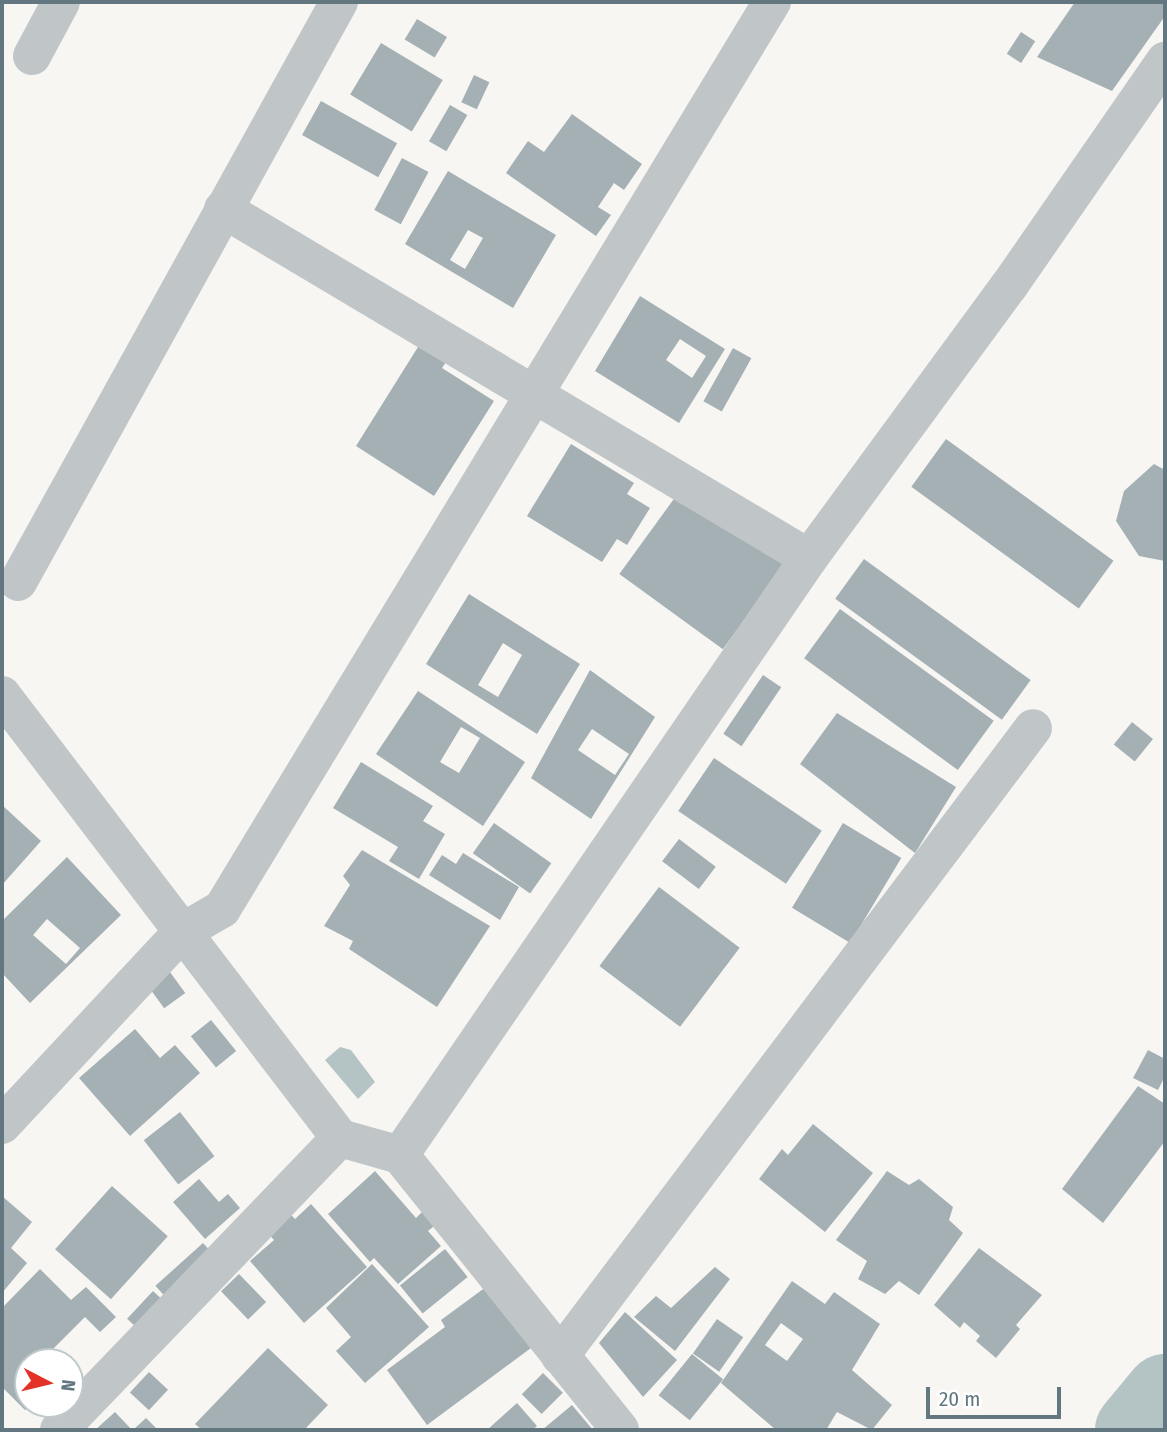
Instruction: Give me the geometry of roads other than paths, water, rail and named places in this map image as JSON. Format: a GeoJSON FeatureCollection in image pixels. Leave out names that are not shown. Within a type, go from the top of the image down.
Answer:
{"type":"FeatureCollection","features":[{"type":"Feature","properties":{"kind":"street"},"geometry":{"type":"LineString","coordinates":[[32,56],[61,2]]}},
{"type":"Feature","properties":{"kind":"street"},"geometry":{"type":"LineString","coordinates":[[18,582],[339,2]]}},
{"type":"Feature","properties":{"kind":"street"},"geometry":{"type":"LineString","coordinates":[[2,1125],[183,932],[222,909],[772,2]]}},
{"type":"Feature","properties":{"kind":"street"},"geometry":{"type":"LineString","coordinates":[[400,1155],[809,558],[1009,286],[1165,61]]}},
{"type":"Feature","properties":{"kind":"street"},"geometry":{"type":"LineString","coordinates":[[223,209],[809,558]]}},
{"type":"Feature","properties":{"kind":"street"},"geometry":{"type":"LineString","coordinates":[[6,710],[183,932],[340,1138],[400,1155],[620,1430]]}},
{"type":"Feature","properties":{"kind":"street"},"geometry":{"type":"LineString","coordinates":[[560,1356],[1033,728]]}},
{"type":"Feature","properties":{"kind":"street"},"geometry":{"type":"LineString","coordinates":[[59,1430],[340,1138]]}},
{"type":"Feature","properties":{"kind":"waterway"},"geometry":{"type":"LineString","coordinates":[[1135,1430],[1165,1394]]}}]}
